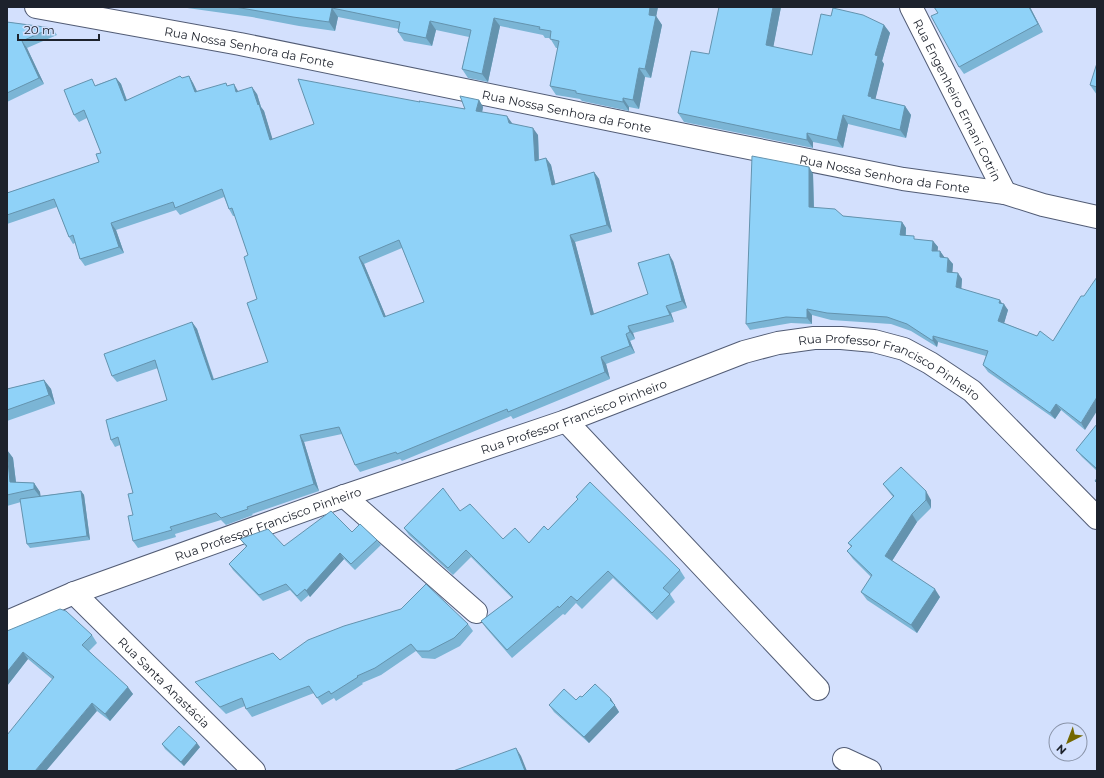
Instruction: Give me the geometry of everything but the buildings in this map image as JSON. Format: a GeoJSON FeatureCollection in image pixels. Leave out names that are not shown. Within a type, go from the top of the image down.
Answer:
{"type":"FeatureCollection","features":[{"type":"Feature","properties":{"kind":"street","name":"Rua Nossa Senhora da Fonte"},"geometry":{"type":"LineString","coordinates":[[36,7],[240,44],[903,179],[1006,193],[1042,205],[1097,217]]}},
{"type":"Feature","properties":{"kind":"street","name":"Rua Engenheiro Ernani Cotrin"},"geometry":{"type":"LineString","coordinates":[[908,8],[1006,193]]}},
{"type":"Feature","properties":{"kind":"street","name":"Rua Professor Francisco Pinheiro"},"geometry":{"type":"LineString","coordinates":[[7,622],[74,593],[344,496],[566,421],[744,352],[778,343],[814,338],[841,338],[874,341],[904,349],[930,363],[972,391],[1097,518]]}},
{"type":"Feature","properties":{"kind":"street"},"geometry":{"type":"LineString","coordinates":[[566,421],[818,689]]}},
{"type":"Feature","properties":{"kind":"street"},"geometry":{"type":"LineString","coordinates":[[344,496],[476,612]]}},
{"type":"Feature","properties":{"kind":"street","name":"Rua Santa Anastácia"},"geometry":{"type":"LineString","coordinates":[[74,593],[254,771]]}},
{"type":"Feature","properties":{"kind":"street"},"geometry":{"type":"LineString","coordinates":[[844,760],[870,771]]}}]}
